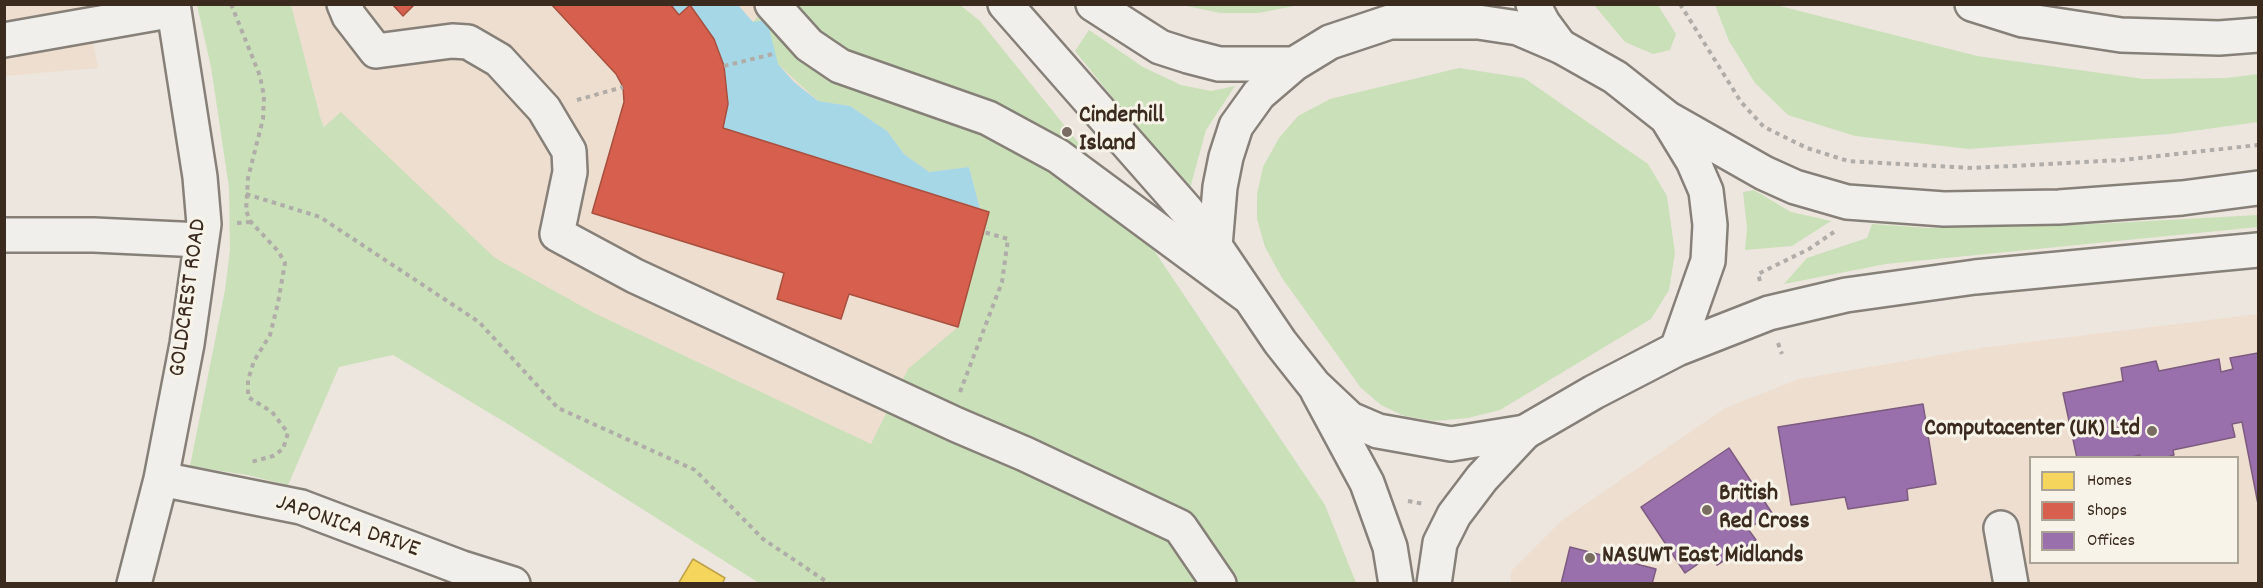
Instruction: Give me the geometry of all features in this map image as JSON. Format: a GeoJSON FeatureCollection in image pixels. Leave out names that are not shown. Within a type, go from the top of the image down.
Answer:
{"type":"FeatureCollection","features":[{"type":"Feature","properties":{"kind":"main road"},"geometry":{"type":"LineString","coordinates":[[344,4],[349,16],[376,51],[452,41],[468,42],[499,60],[544,109],[569,151],[570,172],[557,234],[635,276],[1179,527],[1218,584]]}},
{"type":"Feature","properties":{"kind":"main road"},"geometry":{"type":"LineString","coordinates":[[772,4],[809,45],[840,66],[988,118],[1058,156],[1252,300]]}},
{"type":"Feature","properties":{"kind":"main road"},"geometry":{"type":"LineString","coordinates":[[1005,4],[1179,202],[1215,246],[1280,342],[1314,384],[1350,419],[1378,431],[1451,444],[1525,432]]}},
{"type":"Feature","properties":{"kind":"main road"},"geometry":{"type":"LineString","coordinates":[[1093,4],[1160,47],[1188,56],[1219,64],[1294,64]]}},
{"type":"Feature","properties":{"kind":"main road"},"geometry":{"type":"LineString","coordinates":[[1215,246],[1220,187],[1226,157],[1236,126],[1259,94],[1294,64],[1330,42],[1390,22],[1419,4]]}},
{"type":"Feature","properties":{"kind":"main road"},"geometry":{"type":"LineString","coordinates":[[1533,4],[1543,23],[1560,46]]}},
{"type":"Feature","properties":{"kind":"main road"},"geometry":{"type":"LineString","coordinates":[[1972,4],[2023,20],[2121,35],[2218,38],[2259,35]]}},
{"type":"Feature","properties":{"kind":"main road","name":"GOLDCREST ROAD"},"geometry":{"type":"LineString","coordinates":[[4,40],[173,7],[200,177],[204,224],[187,344],[161,479],[134,584]]}},
{"type":"Feature","properties":{"kind":"main road"},"geometry":{"type":"LineString","coordinates":[[1390,22],[1478,22],[1518,28],[1560,46],[1615,77],[1667,118],[1764,173],[1795,188],[1847,202],[1944,209],[2058,207],[2182,198],[2259,188]]}},
{"type":"Feature","properties":{"kind":"main road"},"geometry":{"type":"LineString","coordinates":[[1667,118],[1693,161],[1706,191],[1710,225],[1708,261],[1677,349]]}},
{"type":"Feature","properties":{"kind":"main road"},"geometry":{"type":"LineString","coordinates":[[4,235],[94,235],[201,240]]}},
{"type":"Feature","properties":{"kind":"main road"},"geometry":{"type":"LineString","coordinates":[[1434,584],[1440,543],[1454,515],[1482,478],[1525,432],[1594,392],[1677,349],[1769,313],[1846,295],[1975,277],[2259,250]]}},
{"type":"Feature","properties":{"kind":"main road"},"geometry":{"type":"LineString","coordinates":[[1314,384],[1359,467],[1375,506],[1390,547],[1396,584]]}},
{"type":"Feature","properties":{"kind":"main road","name":"JAPONICA DRIVE"},"geometry":{"type":"LineString","coordinates":[[161,479],[301,507],[459,576],[508,581]]}},
{"type":"Feature","properties":{"kind":"main road"},"geometry":{"type":"LineString","coordinates":[[2001,528],[2011,584]]}},
{"type":"Feature","properties":{"kind":"path"},"geometry":{"type":"LineString","coordinates":[[231,4],[260,76],[264,96],[264,119],[248,178],[246,211],[251,222],[278,251],[285,263],[270,334],[254,361],[248,380],[248,397],[272,412],[288,433],[283,449],[273,456],[251,462],[245,496]]}},
{"type":"Feature","properties":{"kind":"path"},"geometry":{"type":"LineString","coordinates":[[1680,4],[1741,102],[1764,127],[1808,148],[1848,161],[1973,168],[2123,160],[2259,146]]}},
{"type":"Feature","properties":{"kind":"path"},"geometry":{"type":"LineString","coordinates":[[724,66],[776,54]]}},
{"type":"Feature","properties":{"kind":"path"},"geometry":{"type":"LineString","coordinates":[[544,109],[623,87]]}},
{"type":"Feature","properties":{"kind":"path"},"geometry":{"type":"LineString","coordinates":[[246,194],[320,217],[479,322],[558,408],[695,470],[763,538],[830,584]]}},
{"type":"Feature","properties":{"kind":"path"},"geometry":{"type":"LineString","coordinates":[[949,421],[1002,282],[1008,238],[984,232]]}},
{"type":"Feature","properties":{"kind":"path"},"geometry":{"type":"LineString","coordinates":[[1375,506],[1405,500],[1428,505],[1454,515]]}},
{"type":"Feature","properties":{"kind":"shaded area"},"geometry":{"type":"Polygon","coordinates":[[[4,5],[86,5],[98,68],[5,76],[4,5]]]}},
{"type":"Feature","properties":{"kind":"shaded area"},"geometry":{"type":"Polygon","coordinates":[[[291,5],[904,5],[1325,505],[1356,583],[1116,583],[530,301],[342,161],[321,120],[291,5]]]}},
{"type":"Feature","properties":{"kind":"shaded area"},"geometry":{"type":"Polygon","coordinates":[[[2258,314],[2258,583],[1511,584],[1511,571],[1561,521],[1725,408],[1799,379],[1981,348],[2258,314]]]}},
{"type":"Feature","properties":{"kind":"green space"},"geometry":{"type":"Polygon","coordinates":[[[197,5],[291,5],[324,127],[341,112],[495,258],[594,313],[871,444],[908,369],[958,327],[989,212],[980,209],[969,167],[929,172],[904,154],[887,131],[850,106],[818,101],[778,64],[753,22],[768,5],[960,5],[980,21],[1098,167],[1325,505],[1356,583],[759,583],[511,426],[393,355],[339,367],[288,485],[247,475],[190,466],[225,290],[230,250],[229,188],[211,67],[197,5]]]}},
{"type":"Feature","properties":{"kind":"green space"},"geometry":{"type":"Polygon","coordinates":[[[1182,5],[1299,5],[1259,13],[1220,13],[1182,5]]]}},
{"type":"Feature","properties":{"kind":"green space"},"geometry":{"type":"Polygon","coordinates":[[[1594,5],[1658,5],[1676,34],[1670,50],[1653,54],[1625,42],[1594,5]]]}},
{"type":"Feature","properties":{"kind":"green space"},"geometry":{"type":"Polygon","coordinates":[[[1715,5],[1776,5],[1977,56],[2144,79],[2226,78],[2258,74],[2258,122],[2170,134],[1969,149],[1855,136],[1788,115],[1755,83],[1729,41],[1715,5]]]}},
{"type":"Feature","properties":{"kind":"green space"},"geometry":{"type":"Polygon","coordinates":[[[1089,30],[1143,67],[1181,85],[1211,91],[1235,86],[1206,130],[1189,192],[1075,51],[1089,30]]]}},
{"type":"Feature","properties":{"kind":"green space"},"geometry":{"type":"Polygon","coordinates":[[[1459,68],[1524,78],[1648,164],[1667,196],[1675,253],[1669,290],[1651,319],[1500,410],[1468,418],[1435,421],[1404,416],[1381,405],[1361,388],[1282,278],[1265,247],[1257,219],[1257,194],[1263,167],[1279,138],[1298,116],[1330,99],[1459,68]]]}},
{"type":"Feature","properties":{"kind":"green space"},"geometry":{"type":"Polygon","coordinates":[[[1754,190],[1791,212],[1831,221],[1792,246],[1745,250],[1747,228],[1743,192],[1754,190]]]}},
{"type":"Feature","properties":{"kind":"green space"},"geometry":{"type":"Polygon","coordinates":[[[2258,215],[2258,227],[1886,264],[1784,284],[1807,258],[1867,238],[1872,224],[1928,228],[2095,224],[2258,215]]]}},
{"type":"Feature","properties":{"kind":"water"},"geometry":{"type":"Polygon","coordinates":[[[670,5],[691,5],[679,15],[670,5]]]}},
{"type":"Feature","properties":{"kind":"water"},"geometry":{"type":"Polygon","coordinates":[[[691,5],[738,5],[753,22],[767,20],[778,64],[794,82],[818,101],[850,106],[887,131],[904,154],[929,172],[969,167],[980,209],[723,128],[728,104],[724,66],[714,39],[691,5]]]}},
{"type":"Feature","properties":{"kind":"building: Homes"},"geometry":{"type":"Polygon","coordinates":[[[693,559],[725,578],[722,584],[678,584],[693,559]]]}},
{"type":"Feature","properties":{"kind":"building: Shops"},"geometry":{"type":"Polygon","coordinates":[[[392,4],[415,4],[403,16],[392,4]]]}},
{"type":"Feature","properties":{"kind":"building: Shops"},"geometry":{"type":"Polygon","coordinates":[[[551,4],[670,4],[679,15],[690,5],[714,39],[724,66],[728,104],[723,128],[989,212],[958,327],[849,294],[841,319],[777,299],[784,273],[592,213],[624,102],[623,87],[616,74],[551,4]]]}},
{"type":"Feature","properties":{"kind":"building: Offices","name":"Computacenter (UK) Ltd"},"geometry":{"type":"Polygon","coordinates":[[[2258,353],[2258,504],[2242,422],[2232,424],[2235,437],[2173,450],[2174,455],[2171,456],[2077,456],[2063,393],[2123,381],[2121,368],[2156,361],[2159,371],[2219,359],[2221,372],[2233,369],[2230,358],[2258,353]]]}},
{"type":"Feature","properties":{"kind":"building: Offices"},"geometry":{"type":"Polygon","coordinates":[[[1923,404],[1936,484],[1907,489],[1908,500],[1848,509],[1845,497],[1791,505],[1778,427],[1923,404]]]}},
{"type":"Feature","properties":{"kind":"building: Offices","name":"British Red Cross"},"geometry":{"type":"Polygon","coordinates":[[[1729,448],[1772,513],[1748,529],[1756,540],[1717,565],[1711,555],[1685,573],[1641,507],[1729,448]]]}},
{"type":"Feature","properties":{"kind":"building: Offices","name":"NASUWT East Midlands"},"geometry":{"type":"Polygon","coordinates":[[[1570,547],[1656,569],[1652,584],[1561,584],[1570,547]]]}},
{"type":"Feature","properties":{"kind":"place","name":"Cinderhill Island"},"geometry":{"type":"Point","coordinates":[1067,132]}},
{"type":"Feature","properties":{"kind":"place","name":"Computacenter (UK) Ltd"},"geometry":{"type":"Point","coordinates":[2152,431]}},
{"type":"Feature","properties":{"kind":"place","name":"British Red Cross"},"geometry":{"type":"Point","coordinates":[1707,510]}},
{"type":"Feature","properties":{"kind":"place","name":"NASUWT East Midlands"},"geometry":{"type":"Point","coordinates":[1590,558]}}]}
